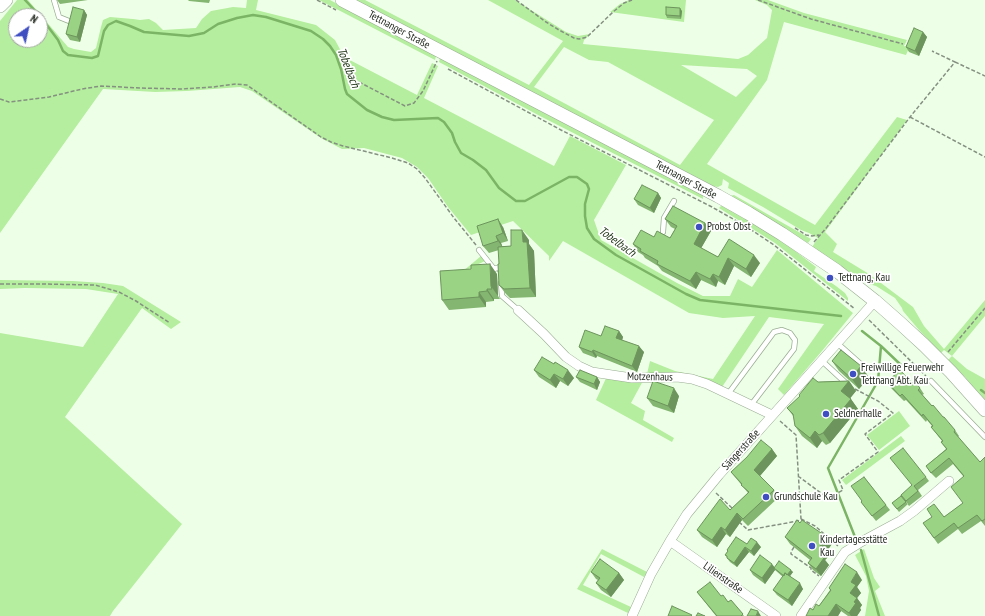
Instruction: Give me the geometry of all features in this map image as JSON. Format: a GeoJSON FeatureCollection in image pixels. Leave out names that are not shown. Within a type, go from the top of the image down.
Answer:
{"type":"FeatureCollection","features":[{"type":"Feature","properties":{"kind":"main road"},"geometry":{"type":"LineString","coordinates":[[0,6],[6,0]]}},
{"type":"Feature","properties":{"kind":"main road","name":"Tettnanger Straße"},"geometry":{"type":"LineString","coordinates":[[343,5],[718,196],[808,250],[875,301],[900,323],[938,358],[985,410]]}},
{"type":"Feature","properties":{"kind":"street","name":"Sängerstraße"},"geometry":{"type":"LineString","coordinates":[[632,616],[651,574],[687,514],[772,415],[875,301]]}},
{"type":"Feature","properties":{"kind":"street","name":"Motzenhaus"},"geometry":{"type":"LineString","coordinates":[[518,310],[566,357],[578,366],[592,372],[632,378],[677,377],[692,379],[772,415]]}},
{"type":"Feature","properties":{"kind":"street"},"geometry":{"type":"LineString","coordinates":[[801,616],[845,552],[900,521],[949,481]]}},
{"type":"Feature","properties":{"kind":"street","name":"Lilienstraße"},"geometry":{"type":"LineString","coordinates":[[670,541],[776,616]]}},
{"type":"Feature","properties":{"kind":"lane"},"geometry":{"type":"LineString","coordinates":[[54,0],[59,17],[69,21]]}},
{"type":"Feature","properties":{"kind":"lane"},"geometry":{"type":"LineString","coordinates":[[663,232],[664,218],[674,201]]}},
{"type":"Feature","properties":{"kind":"lane"},"geometry":{"type":"LineString","coordinates":[[479,250],[494,269],[500,267],[502,296],[518,310]]}},
{"type":"Feature","properties":{"kind":"lane"},"geometry":{"type":"LineString","coordinates":[[728,394],[774,332],[782,330],[790,333],[795,340],[794,349],[750,405]]}},
{"type":"Feature","properties":{"kind":"lane"},"geometry":{"type":"LineString","coordinates":[[837,343],[864,367]]}},
{"type":"Feature","properties":{"kind":"lane"},"geometry":{"type":"LineString","coordinates":[[821,360],[850,387]]}},
{"type":"Feature","properties":{"kind":"lane"},"geometry":{"type":"LineString","coordinates":[[931,380],[985,437]]}},
{"type":"Feature","properties":{"kind":"path"},"geometry":{"type":"LineString","coordinates":[[317,0],[343,5]]}},
{"type":"Feature","properties":{"kind":"path"},"geometry":{"type":"LineString","coordinates":[[516,0],[546,22],[574,38],[579,39],[587,37],[613,12],[632,0]]}},
{"type":"Feature","properties":{"kind":"path"},"geometry":{"type":"LineString","coordinates":[[758,0],[811,19],[903,44]]}},
{"type":"Feature","properties":{"kind":"path"},"geometry":{"type":"LineString","coordinates":[[932,51],[985,76]]}},
{"type":"Feature","properties":{"kind":"path"},"geometry":{"type":"LineString","coordinates":[[359,82],[405,106],[414,103],[423,91],[436,62]]}},
{"type":"Feature","properties":{"kind":"path"},"geometry":{"type":"LineString","coordinates":[[808,250],[827,228],[910,117],[955,62]]}},
{"type":"Feature","properties":{"kind":"path"},"geometry":{"type":"LineString","coordinates":[[443,66],[561,130],[712,207],[747,227],[774,245],[873,323],[931,380]]}},
{"type":"Feature","properties":{"kind":"path"},"geometry":{"type":"LineString","coordinates":[[0,99],[8,102],[50,97],[101,86],[182,89],[236,84],[247,85],[321,137],[331,142],[408,163],[417,169],[479,250]]}},
{"type":"Feature","properties":{"kind":"path"},"geometry":{"type":"LineString","coordinates":[[910,117],[985,157]]}},
{"type":"Feature","properties":{"kind":"path"},"geometry":{"type":"LineString","coordinates":[[0,284],[95,286],[119,292],[136,300],[170,323]]}},
{"type":"Feature","properties":{"kind":"path"},"geometry":{"type":"LineString","coordinates":[[938,358],[947,353],[985,308]]}},
{"type":"Feature","properties":{"kind":"path"},"geometry":{"type":"LineString","coordinates":[[798,476],[825,496],[836,494],[843,490],[838,480],[878,452],[865,434],[893,413],[878,401],[850,387]]}},
{"type":"Feature","properties":{"kind":"path"},"geometry":{"type":"LineString","coordinates":[[772,415],[796,435],[801,519]]}},
{"type":"Feature","properties":{"kind":"path"},"geometry":{"type":"LineString","coordinates":[[710,486],[733,508],[733,513]]}},
{"type":"Feature","properties":{"kind":"path"},"geometry":{"type":"LineString","coordinates":[[738,522],[748,530],[798,521],[801,519]]}},
{"type":"Feature","properties":{"kind":"path"},"geometry":{"type":"LineString","coordinates":[[801,519],[814,526],[832,541]]}},
{"type":"Feature","properties":{"kind":"path"},"geometry":{"type":"LineString","coordinates":[[794,547],[791,554],[825,580]]}},
{"type":"Feature","properties":{"kind":"green space"},"geometry":{"type":"Polygon","coordinates":[[[17,0],[28,0],[35,8],[11,8],[17,0]]]}},
{"type":"Feature","properties":{"kind":"green space"},"geometry":{"type":"Polygon","coordinates":[[[247,0],[258,0],[256,10],[316,25],[335,40],[344,57],[417,95],[432,63],[438,66],[424,98],[554,166],[570,136],[626,165],[594,220],[601,240],[677,283],[703,296],[730,296],[738,279],[752,287],[777,250],[853,313],[784,395],[778,389],[824,324],[769,317],[722,387],[647,374],[650,361],[675,371],[713,379],[755,316],[723,318],[689,313],[563,241],[549,261],[549,256],[513,221],[471,235],[448,207],[428,178],[417,167],[402,158],[364,148],[342,149],[321,138],[252,91],[240,87],[155,92],[103,89],[0,233],[0,21],[8,11],[8,48],[48,48],[48,24],[68,47],[91,52],[96,48],[103,20],[110,17],[140,20],[149,19],[163,30],[196,28],[202,19],[211,11],[233,7],[246,8],[247,0]]]}},
{"type":"Feature","properties":{"kind":"green space"},"geometry":{"type":"Polygon","coordinates":[[[319,0],[330,0],[436,56],[435,60],[319,0]]]}},
{"type":"Feature","properties":{"kind":"green space"},"geometry":{"type":"Polygon","coordinates":[[[354,0],[365,0],[529,85],[563,41],[488,0],[515,0],[566,32],[578,36],[590,34],[584,40],[583,44],[738,59],[748,55],[767,38],[772,10],[767,5],[755,0],[768,0],[804,13],[907,40],[904,46],[909,48],[906,55],[784,22],[767,80],[707,164],[815,225],[897,117],[907,120],[825,232],[837,244],[833,252],[869,274],[913,307],[924,326],[944,349],[985,300],[985,316],[952,356],[944,350],[941,353],[903,311],[895,298],[876,286],[861,282],[812,247],[818,238],[801,230],[728,188],[729,183],[723,179],[722,185],[718,187],[713,186],[354,0]],[[564,47],[534,87],[680,165],[714,120],[608,62],[589,60],[564,47]],[[681,65],[736,97],[757,76],[747,69],[681,65]]]}},
{"type":"Feature","properties":{"kind":"green space"},"geometry":{"type":"Polygon","coordinates":[[[629,0],[686,0],[684,22],[610,12],[620,4],[629,0]]]}},
{"type":"Feature","properties":{"kind":"green space"},"geometry":{"type":"Polygon","coordinates":[[[440,58],[703,194],[703,199],[540,116],[439,62],[440,58]]]}},
{"type":"Feature","properties":{"kind":"green space"},"geometry":{"type":"Polygon","coordinates":[[[734,195],[811,239],[808,243],[730,196],[734,195]]]}},
{"type":"Feature","properties":{"kind":"green space"},"geometry":{"type":"Polygon","coordinates":[[[722,205],[782,241],[816,267],[814,271],[845,293],[848,301],[775,243],[719,208],[722,205]]]}},
{"type":"Feature","properties":{"kind":"green space"},"geometry":{"type":"Polygon","coordinates":[[[481,256],[485,261],[462,272],[481,256]]]}},
{"type":"Feature","properties":{"kind":"green space"},"geometry":{"type":"Polygon","coordinates":[[[0,280],[73,281],[123,286],[181,322],[171,329],[142,308],[65,417],[182,524],[110,616],[0,616],[0,333],[83,347],[118,294],[86,289],[0,289],[0,280]]]}},
{"type":"Feature","properties":{"kind":"green space"},"geometry":{"type":"Polygon","coordinates":[[[952,356],[967,369],[985,379],[985,402],[965,377],[948,360],[952,356]]]}},
{"type":"Feature","properties":{"kind":"green space"},"geometry":{"type":"Polygon","coordinates":[[[608,374],[644,379],[631,403],[645,411],[643,420],[674,438],[672,442],[596,400],[608,374]]]}},
{"type":"Feature","properties":{"kind":"green space"},"geometry":{"type":"Polygon","coordinates":[[[899,411],[910,426],[879,450],[867,435],[899,411]]]}},
{"type":"Feature","properties":{"kind":"green space"},"geometry":{"type":"Polygon","coordinates":[[[901,436],[905,441],[846,485],[842,480],[901,436]]]}},
{"type":"Feature","properties":{"kind":"green space"},"geometry":{"type":"Polygon","coordinates":[[[602,549],[647,572],[644,577],[601,554],[583,585],[631,607],[628,613],[577,589],[602,549]]]}},
{"type":"Feature","properties":{"kind":"green space"},"geometry":{"type":"Polygon","coordinates":[[[864,549],[874,578],[880,587],[875,591],[885,616],[865,616],[869,591],[866,576],[855,555],[864,549]]]}},
{"type":"Feature","properties":{"kind":"building"},"geometry":{"type":"Polygon","coordinates":[[[73,7],[84,10],[77,37],[66,34],[73,7]]]}},
{"type":"Feature","properties":{"kind":"building"},"geometry":{"type":"Polygon","coordinates":[[[666,7],[680,8],[680,16],[666,15],[666,7]]]}},
{"type":"Feature","properties":{"kind":"building"},"geometry":{"type":"Polygon","coordinates":[[[914,28],[923,32],[915,51],[906,47],[914,28]]]}},
{"type":"Feature","properties":{"kind":"building"},"geometry":{"type":"Polygon","coordinates":[[[642,185],[658,193],[650,208],[634,199],[642,185]]]}},
{"type":"Feature","properties":{"kind":"building"},"geometry":{"type":"Polygon","coordinates":[[[673,206],[705,223],[694,244],[718,257],[729,239],[754,255],[746,269],[728,258],[719,277],[713,274],[710,279],[696,272],[690,281],[657,264],[658,261],[640,251],[641,249],[633,244],[641,230],[654,237],[657,231],[670,238],[677,226],[665,219],[673,206]]]}},
{"type":"Feature","properties":{"kind":"building"},"geometry":{"type":"Polygon","coordinates":[[[498,219],[503,233],[496,236],[498,241],[483,246],[477,226],[498,219]]]}},
{"type":"Feature","properties":{"kind":"building"},"geometry":{"type":"Polygon","coordinates":[[[511,230],[522,230],[523,242],[527,242],[530,288],[504,289],[499,285],[498,247],[511,246],[511,230]]]}},
{"type":"Feature","properties":{"kind":"building"},"geometry":{"type":"Polygon","coordinates":[[[490,264],[492,289],[479,292],[479,297],[442,300],[440,271],[471,269],[471,265],[490,264]]]}},
{"type":"Feature","properties":{"kind":"building"},"geometry":{"type":"Polygon","coordinates":[[[605,326],[619,331],[616,338],[639,346],[632,366],[593,350],[592,352],[579,347],[585,330],[601,336],[605,326]]]}},
{"type":"Feature","properties":{"kind":"building"},"geometry":{"type":"Polygon","coordinates":[[[841,350],[861,366],[852,379],[832,361],[841,350]]]}},
{"type":"Feature","properties":{"kind":"building"},"geometry":{"type":"Polygon","coordinates":[[[542,357],[554,364],[555,362],[568,370],[563,379],[554,374],[550,380],[534,370],[542,357]]]}},
{"type":"Feature","properties":{"kind":"building"},"geometry":{"type":"Polygon","coordinates":[[[580,370],[597,377],[594,384],[576,377],[580,370]]]}},
{"type":"Feature","properties":{"kind":"building"},"geometry":{"type":"Polygon","coordinates":[[[900,370],[912,383],[914,381],[920,388],[918,390],[944,417],[955,430],[954,432],[980,462],[985,457],[985,519],[982,521],[977,515],[958,528],[954,523],[934,538],[923,523],[932,517],[927,509],[934,504],[944,517],[963,503],[951,487],[964,476],[949,458],[931,473],[926,466],[947,449],[941,442],[943,441],[931,427],[933,426],[923,414],[922,416],[902,394],[900,396],[887,382],[900,370]]]}},
{"type":"Feature","properties":{"kind":"building","name":"Seldnerhalle"},"geometry":{"type":"Polygon","coordinates":[[[813,378],[818,382],[849,381],[841,391],[851,399],[823,433],[819,435],[815,431],[810,438],[795,426],[793,414],[787,408],[800,396],[799,395],[813,378]]]}},
{"type":"Feature","properties":{"kind":"building"},"geometry":{"type":"Polygon","coordinates":[[[653,381],[674,388],[668,406],[647,398],[653,381]]]}},
{"type":"Feature","properties":{"kind":"building"},"geometry":{"type":"Polygon","coordinates":[[[761,440],[772,449],[754,470],[774,490],[743,519],[737,513],[725,530],[721,527],[712,540],[697,530],[720,499],[730,510],[749,492],[741,485],[742,484],[731,472],[747,457],[761,440]]]}},
{"type":"Feature","properties":{"kind":"building"},"geometry":{"type":"Polygon","coordinates":[[[903,448],[926,477],[914,486],[918,491],[906,501],[901,495],[912,485],[890,458],[903,448]]]}},
{"type":"Feature","properties":{"kind":"building"},"geometry":{"type":"Polygon","coordinates":[[[864,477],[886,505],[872,516],[851,486],[864,477]]]}},
{"type":"Feature","properties":{"kind":"building"},"geometry":{"type":"Polygon","coordinates":[[[901,496],[906,502],[897,509],[892,503],[901,496]]]}},
{"type":"Feature","properties":{"kind":"building","name":"Kindertagesstätte Kau"},"geometry":{"type":"Polygon","coordinates":[[[797,520],[800,523],[802,520],[827,537],[820,546],[824,549],[819,555],[824,558],[816,569],[808,563],[812,558],[785,537],[797,520]]]}},
{"type":"Feature","properties":{"kind":"building"},"geometry":{"type":"Polygon","coordinates":[[[736,537],[747,544],[751,538],[757,542],[751,551],[745,547],[734,563],[725,555],[736,537]]]}},
{"type":"Feature","properties":{"kind":"building"},"geometry":{"type":"Polygon","coordinates":[[[760,555],[772,564],[762,578],[750,570],[760,555]]]}},
{"type":"Feature","properties":{"kind":"building"},"geometry":{"type":"Polygon","coordinates":[[[600,559],[619,573],[606,590],[596,583],[600,578],[591,572],[600,559]]]}},
{"type":"Feature","properties":{"kind":"building"},"geometry":{"type":"Polygon","coordinates":[[[779,561],[791,570],[787,575],[785,573],[784,576],[774,568],[779,561]]]}},
{"type":"Feature","properties":{"kind":"building"},"geometry":{"type":"Polygon","coordinates":[[[845,564],[857,572],[851,582],[856,585],[850,593],[857,598],[854,602],[856,603],[849,613],[836,604],[828,616],[806,616],[810,608],[813,610],[816,604],[819,606],[831,590],[829,588],[845,564]]]}},
{"type":"Feature","properties":{"kind":"building"},"geometry":{"type":"Polygon","coordinates":[[[785,573],[800,583],[788,600],[773,590],[785,573]]]}},
{"type":"Feature","properties":{"kind":"building"},"geometry":{"type":"Polygon","coordinates":[[[710,582],[728,602],[731,600],[743,614],[741,616],[717,616],[697,592],[710,582]]]}},
{"type":"Feature","properties":{"kind":"building"},"geometry":{"type":"Polygon","coordinates":[[[672,606],[692,615],[668,616],[672,606]]]}},
{"type":"Feature","properties":{"kind":"building"},"geometry":{"type":"Polygon","coordinates":[[[751,609],[758,611],[756,616],[747,616],[751,609]]]}},
{"type":"Feature","properties":{"kind":"building"},"geometry":{"type":"Polygon","coordinates":[[[698,613],[705,616],[696,616],[698,613]]]}},
{"type":"Feature","properties":{"kind":"waterway","name":"Tobelbach"},"geometry":{"type":"LineString","coordinates":[[25,0],[32,8]]}},
{"type":"Feature","properties":{"kind":"waterway","name":"Tobelbach"},"geometry":{"type":"LineString","coordinates":[[48,27],[58,40],[63,51],[68,55],[92,58],[98,56],[104,31],[108,25],[116,21],[144,32],[189,36],[204,33],[218,24],[253,15],[266,17],[311,31],[323,39],[336,55],[347,94],[367,110],[382,117],[394,120],[438,118],[444,122],[452,133],[461,153],[486,170],[499,188],[516,201],[525,201],[569,177],[577,177],[587,184],[589,189],[585,204],[585,216],[587,228],[594,239],[616,255],[686,294],[700,300],[841,316]]}},
{"type":"Feature","properties":{"kind":"waterway","name":"Tobelbach"},"geometry":{"type":"LineString","coordinates":[[862,331],[901,365]]}},
{"type":"Feature","properties":{"kind":"waterway"},"geometry":{"type":"LineString","coordinates":[[855,537],[828,468],[878,381],[881,346]]}},
{"type":"Feature","properties":{"kind":"waterway","name":"Tobelbach"},"geometry":{"type":"LineString","coordinates":[[981,390],[985,393]]}},
{"type":"Feature","properties":{"kind":"waterway"},"geometry":{"type":"LineString","coordinates":[[861,550],[879,616]]}},
{"type":"Feature","properties":{"kind":"place","name":"Probst Obst"},"geometry":{"type":"Point","coordinates":[699,227]}},
{"type":"Feature","properties":{"kind":"place","name":"Tettnang, Kau"},"geometry":{"type":"Point","coordinates":[830,278]}},
{"type":"Feature","properties":{"kind":"place","name":"Freiwillige Feuerwehr Tettnang Abt. Kau"},"geometry":{"type":"Point","coordinates":[853,374]}},
{"type":"Feature","properties":{"kind":"place","name":"Seldnerhalle"},"geometry":{"type":"Point","coordinates":[826,414]}},
{"type":"Feature","properties":{"kind":"place","name":"Grundschule Kau"},"geometry":{"type":"Point","coordinates":[766,497]}},
{"type":"Feature","properties":{"kind":"place","name":"Kindertagesstätte Kau"},"geometry":{"type":"Point","coordinates":[812,546]}}]}
